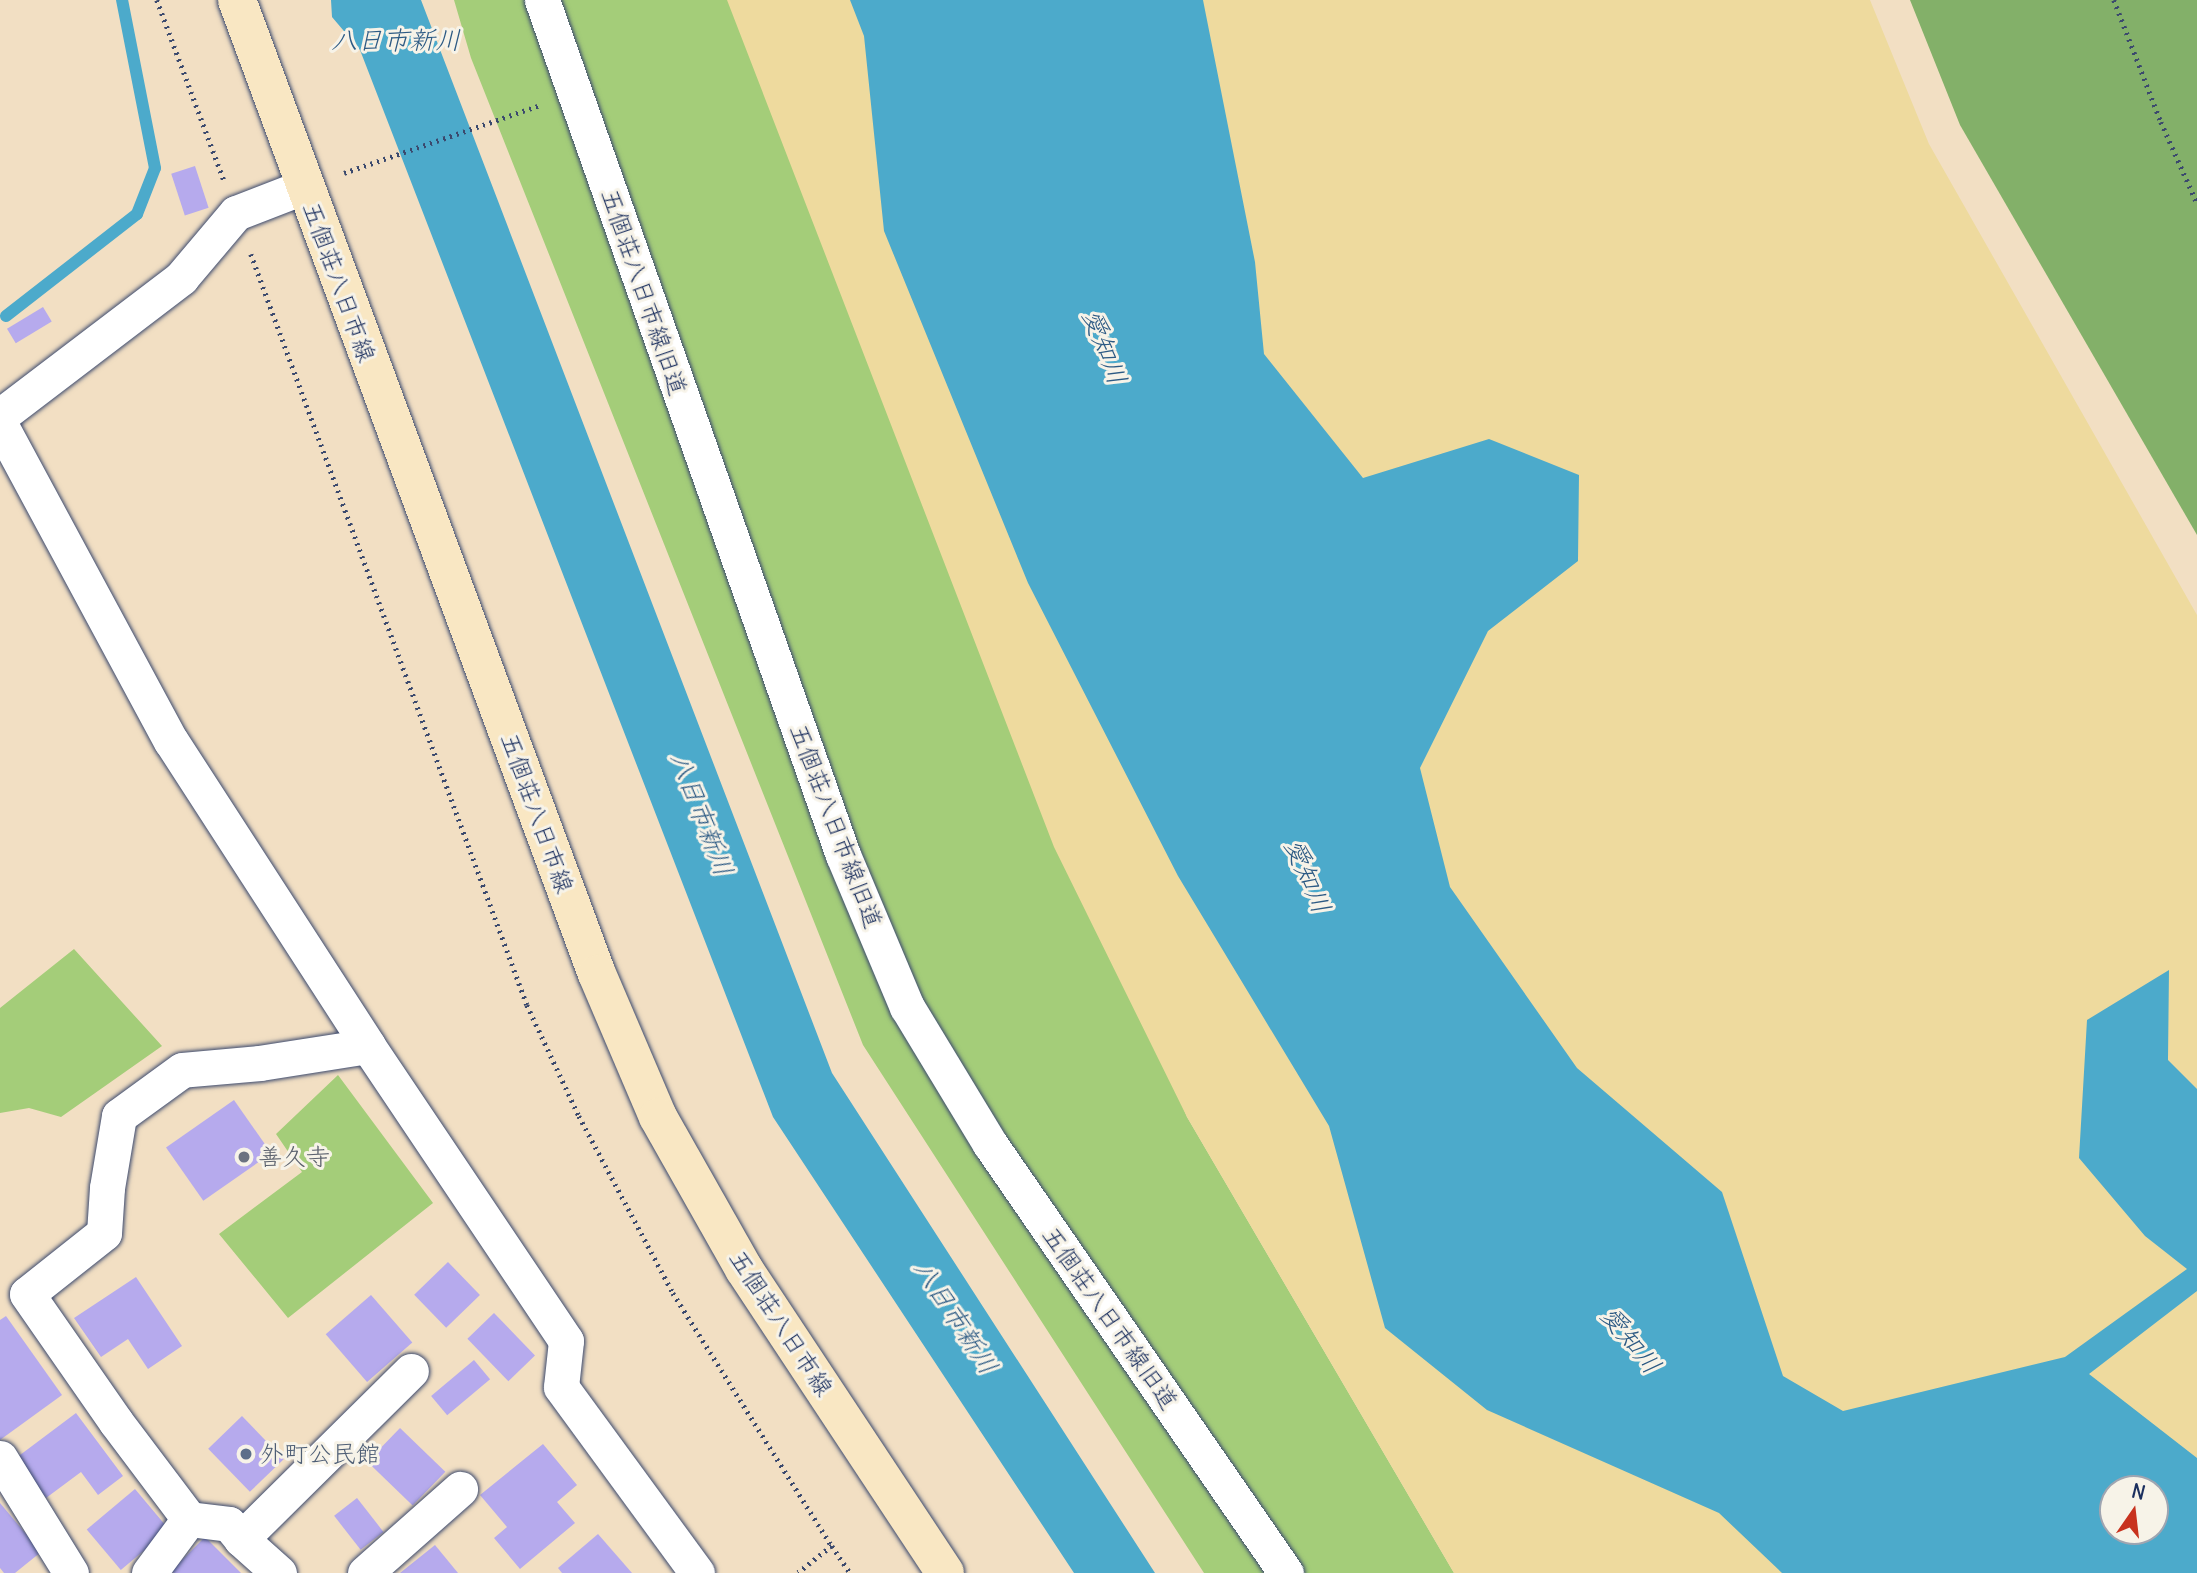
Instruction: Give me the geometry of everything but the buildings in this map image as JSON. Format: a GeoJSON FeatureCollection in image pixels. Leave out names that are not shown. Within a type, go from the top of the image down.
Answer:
{"type":"FeatureCollection","features":[{"type":"Feature","properties":{"kind":"main road","name":"五個荘八日市線"},"geometry":{"type":"LineString","coordinates":[[237,0],[303,187],[597,974],[658,1117],[744,1269],[945,1573]]}},
{"type":"Feature","properties":{"kind":"street","name":"五個荘八日市線旧道"},"geometry":{"type":"LineString","coordinates":[[542,0],[843,855],[908,1007],[990,1144],[1286,1573]]}},
{"type":"Feature","properties":{"kind":"street"},"geometry":{"type":"LineString","coordinates":[[0,416],[181,278],[236,212],[303,187]]}},
{"type":"Feature","properties":{"kind":"street"},"geometry":{"type":"LineString","coordinates":[[0,424],[171,741],[368,1046],[566,1341],[561,1387],[697,1573]]}},
{"type":"Feature","properties":{"kind":"street"},"geometry":{"type":"LineString","coordinates":[[279,1573],[241,1539],[229,1524],[189,1519],[116,1422],[27,1294],[104,1233],[107,1188],[119,1116],[182,1070],[260,1063],[368,1046]]}},
{"type":"Feature","properties":{"kind":"street"},"geometry":{"type":"LineString","coordinates":[[241,1539],[411,1371]]}},
{"type":"Feature","properties":{"kind":"street"},"geometry":{"type":"LineString","coordinates":[[0,1458],[71,1573]]}},
{"type":"Feature","properties":{"kind":"street"},"geometry":{"type":"LineString","coordinates":[[365,1573],[460,1489]]}},
{"type":"Feature","properties":{"kind":"street"},"geometry":{"type":"LineString","coordinates":[[149,1573],[189,1519]]}},
{"type":"Feature","properties":{"kind":"path"},"geometry":{"type":"LineString","coordinates":[[157,0],[527,1004],[579,1116],[673,1293],[850,1573]]}},
{"type":"Feature","properties":{"kind":"path"},"geometry":{"type":"LineString","coordinates":[[2114,0],[2161,122],[2197,203]]}},
{"type":"Feature","properties":{"kind":"path"},"geometry":{"type":"LineString","coordinates":[[303,187],[574,93]]}},
{"type":"Feature","properties":{"kind":"path"},"geometry":{"type":"LineString","coordinates":[[798,1573],[832,1546]]}},
{"type":"Feature","properties":{"kind":"green space"},"geometry":{"type":"Polygon","coordinates":[[[454,0],[736,0],[1187,1117],[1454,1573],[1204,1573],[863,1045],[471,58],[454,0]]]}},
{"type":"Feature","properties":{"kind":"green space"},"geometry":{"type":"Polygon","coordinates":[[[1910,0],[2197,0],[2197,535],[1960,125],[1910,0]]]}},
{"type":"Feature","properties":{"kind":"green space"},"geometry":{"type":"Polygon","coordinates":[[[74,949],[162,1046],[61,1117],[29,1108],[0,1113],[0,1008],[74,949]]]}},
{"type":"Feature","properties":{"kind":"green space"},"geometry":{"type":"Polygon","coordinates":[[[338,1075],[433,1203],[288,1318],[219,1234],[302,1172],[276,1134],[338,1075]]]}},
{"type":"Feature","properties":{"kind":"sand"},"geometry":{"type":"Polygon","coordinates":[[[727,0],[1870,0],[1929,144],[2197,615],[2197,1573],[1454,1573],[1187,1117],[1054,847],[727,0]]]}},
{"type":"Feature","properties":{"kind":"water","name":"八日市新川"},"geometry":{"type":"Polygon","coordinates":[[[331,0],[421,0],[832,1073],[1155,1573],[1074,1573],[773,1117],[360,50],[332,17],[331,0]]]}},
{"type":"Feature","properties":{"kind":"water","name":"愛知川"},"geometry":{"type":"Polygon","coordinates":[[[850,0],[1203,0],[1255,262],[1264,354],[1363,478],[1489,439],[1579,475],[1578,561],[1488,631],[1420,768],[1450,887],[1577,1068],[1722,1192],[1783,1376],[1843,1411],[2065,1357],[2187,1269],[2145,1236],[2079,1158],[2087,1020],[2169,970],[2168,1060],[2197,1089],[2197,1291],[2089,1374],[2197,1458],[2197,1573],[1782,1573],[1719,1513],[1487,1410],[1385,1328],[1329,1126],[1178,876],[1028,583],[884,231],[864,36],[850,0]]]}},
{"type":"Feature","properties":{"kind":"waterway"},"geometry":{"type":"LineString","coordinates":[[6,316],[137,214],[155,168],[122,0]]}},
{"type":"Feature","properties":{"kind":"place","name":"善久寺"},"geometry":{"type":"Point","coordinates":[244,1157]}},
{"type":"Feature","properties":{"kind":"place","name":"外町公民館"},"geometry":{"type":"Point","coordinates":[246,1454]}}]}
